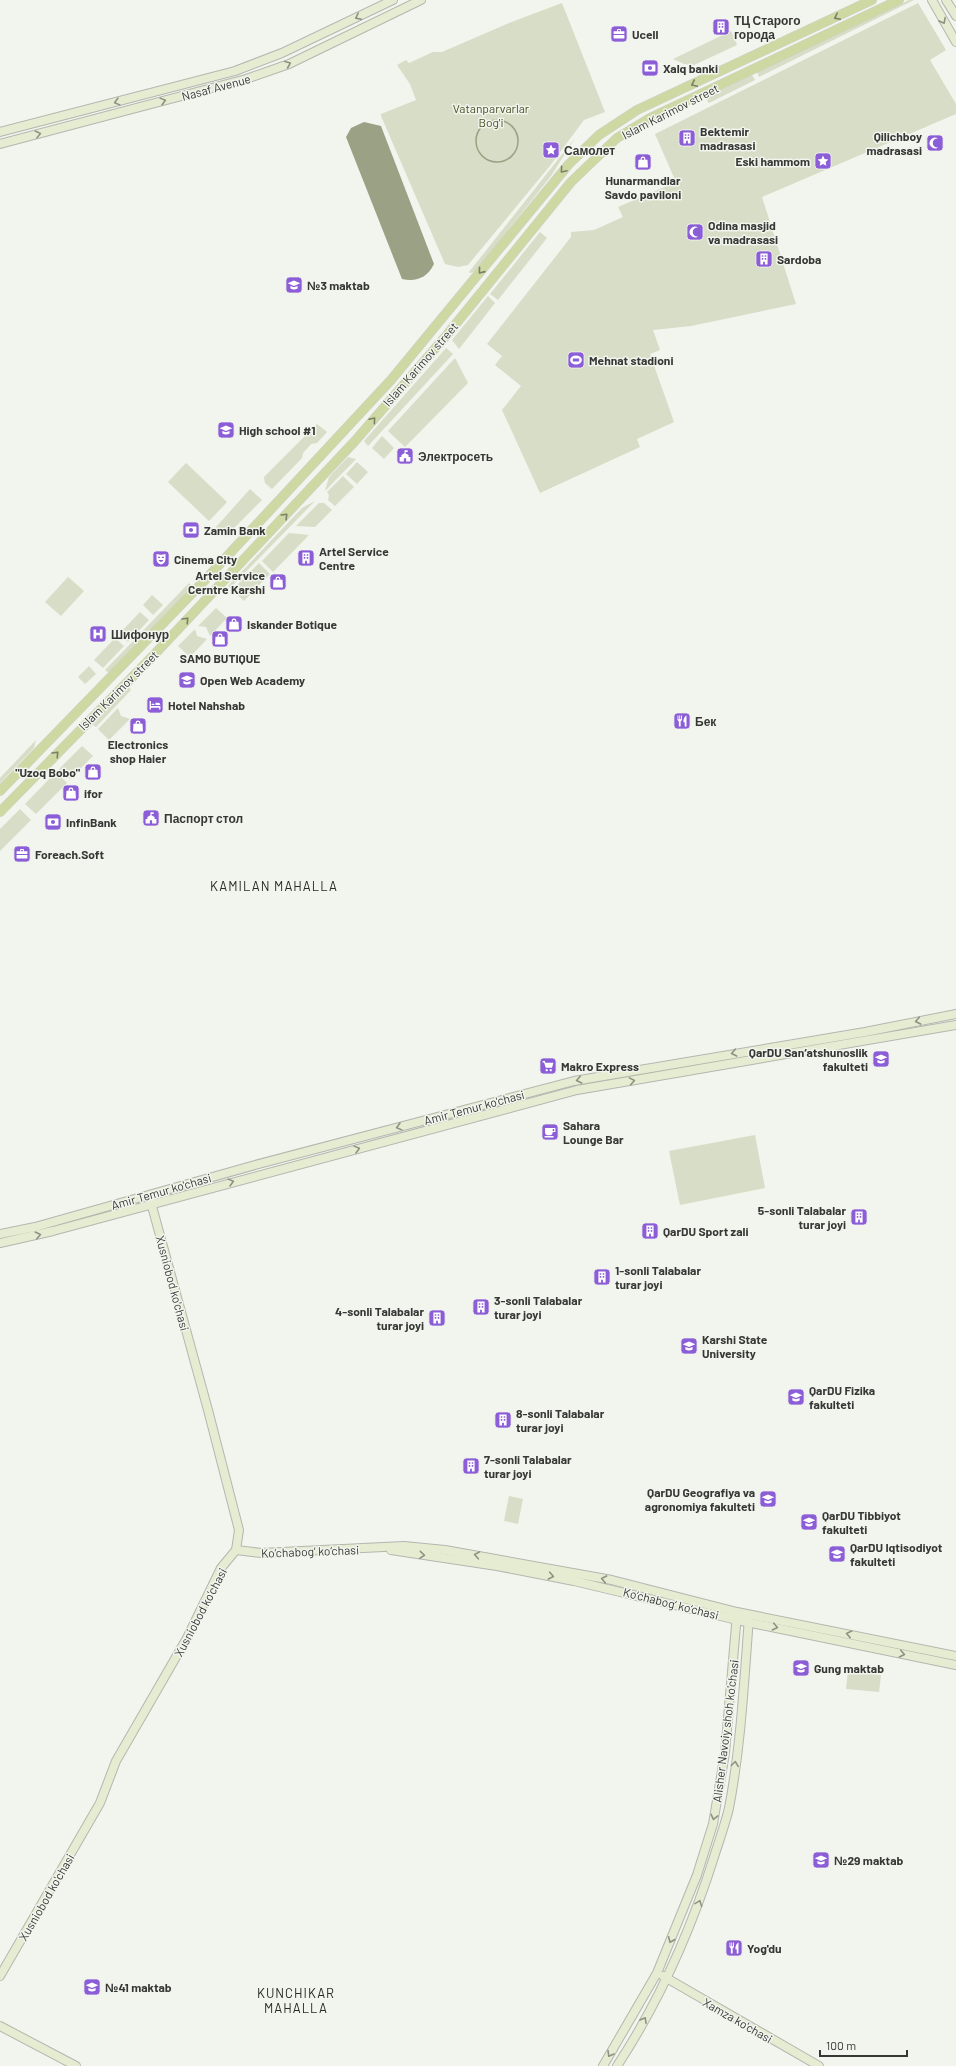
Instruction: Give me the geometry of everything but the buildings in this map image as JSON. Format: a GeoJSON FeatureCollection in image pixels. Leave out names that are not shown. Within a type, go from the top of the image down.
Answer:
{"type":"FeatureCollection","features":[{"type":"Feature","properties":{"kind":"main road","name":"Nasaf Avenue"},"geometry":{"type":"LineString","coordinates":[[0,132],[235,71],[282,53],[393,0]]}},
{"type":"Feature","properties":{"kind":"main road","name":"Nasaf Avenue"},"geometry":{"type":"LineString","coordinates":[[0,144],[246,79],[289,64],[421,0]]}},
{"type":"Feature","properties":{"kind":"main road","name":"Islam Karimov street"},"geometry":{"type":"LineString","coordinates":[[0,791],[205,580],[344,432],[391,380],[569,164],[599,135],[616,122],[637,110],[872,0]]}},
{"type":"Feature","properties":{"kind":"main road","name":"Islam Karimov street"},"geometry":{"type":"LineString","coordinates":[[0,812],[149,660],[350,447],[446,336],[571,182],[617,138],[632,128],[899,0]]}},
{"type":"Feature","properties":{"kind":"main road"},"geometry":{"type":"LineString","coordinates":[[932,0],[956,42]]}},
{"type":"Feature","properties":{"kind":"main road"},"geometry":{"type":"LineString","coordinates":[[946,0],[956,16]]}},
{"type":"Feature","properties":{"kind":"main road"},"geometry":{"type":"LineString","coordinates":[[519,223],[529,232]]}},
{"type":"Feature","properties":{"kind":"main road","name":"Amir Temur ko'chasi"},"geometry":{"type":"LineString","coordinates":[[0,1234],[35,1226],[149,1194],[574,1081],[865,1032],[956,1014]]}},
{"type":"Feature","properties":{"kind":"main road","name":"Amir Temur ko'chasi"},"geometry":{"type":"LineString","coordinates":[[0,1243],[53,1231],[151,1203],[577,1090],[956,1024]]}},
{"type":"Feature","properties":{"kind":"main road","name":"Xusniobod ko'chasi"},"geometry":{"type":"LineString","coordinates":[[0,1976],[100,1803],[116,1760],[187,1638],[221,1568],[236,1550],[238,1530],[208,1410],[149,1194]]}},
{"type":"Feature","properties":{"kind":"main road","name":"Ko‘chabog‘ ko‘chasi"},"geometry":{"type":"LineString","coordinates":[[236,1550],[261,1553],[404,1546],[445,1550],[612,1580],[737,1616],[956,1656]]}},
{"type":"Feature","properties":{"kind":"main road","name":"Alisher Navoiy shoh ko'chasi"},"geometry":{"type":"LineString","coordinates":[[603,2066],[657,1973],[697,1875],[717,1808],[725,1753],[737,1616]]}},
{"type":"Feature","properties":{"kind":"main road","name":"Ko‘chabog‘ ko‘chasi"},"geometry":{"type":"LineString","coordinates":[[749,1618],[956,1665]]}},
{"type":"Feature","properties":{"kind":"main road","name":"Alisher Navoiy shoh ko'chasi"},"geometry":{"type":"LineString","coordinates":[[617,2066],[667,1978],[704,1889],[728,1809],[737,1752],[749,1618]]}},
{"type":"Feature","properties":{"kind":"main road","name":"Xamza ko'chasi"},"geometry":{"type":"LineString","coordinates":[[657,1973],[726,2014],[819,2066]]}},
{"type":"Feature","properties":{"kind":"main road"},"geometry":{"type":"LineString","coordinates":[[0,2026],[76,2066]]}},
{"type":"Feature","properties":{"kind":"green space"},"geometry":{"type":"Polygon","coordinates":[[[909,0],[914,0],[759,77],[757,72],[909,0]]]}},
{"type":"Feature","properties":{"kind":"green space","name":"Vatanparvarlar Bog'i"},"geometry":{"type":"Polygon","coordinates":[[[562,3],[605,112],[584,120],[549,167],[468,265],[458,267],[445,264],[381,116],[381,114],[416,100],[410,84],[397,65],[406,60],[409,63],[433,52],[442,52],[509,23],[562,3]]]}},
{"type":"Feature","properties":{"kind":"green space"},"geometry":{"type":"Polygon","coordinates":[[[918,3],[946,50],[930,60],[956,104],[956,114],[762,197],[796,304],[691,326],[653,330],[660,350],[650,354],[674,422],[637,439],[640,447],[540,493],[502,410],[521,386],[495,365],[502,356],[487,344],[571,237],[571,232],[594,230],[623,217],[618,207],[676,182],[655,134],[918,3]]]}},
{"type":"Feature","properties":{"kind":"green space"},"geometry":{"type":"Polygon","coordinates":[[[731,31],[737,45],[694,65],[684,64],[673,59],[731,31]]]}},
{"type":"Feature","properties":{"kind":"green space"},"geometry":{"type":"Polygon","coordinates":[[[752,75],[755,80],[709,103],[707,101],[711,94],[752,75]]]}},
{"type":"Feature","properties":{"kind":"green space"},"geometry":{"type":"Polygon","coordinates":[[[575,138],[551,176],[475,272],[470,273],[469,272],[575,138]]]}},
{"type":"Feature","properties":{"kind":"green space"},"geometry":{"type":"Polygon","coordinates":[[[540,232],[547,238],[498,300],[490,294],[540,232]]]}},
{"type":"Feature","properties":{"kind":"green space"},"geometry":{"type":"Polygon","coordinates":[[[488,296],[495,303],[459,349],[452,340],[488,296]]]}},
{"type":"Feature","properties":{"kind":"green space"},"geometry":{"type":"Polygon","coordinates":[[[446,348],[453,354],[368,446],[364,441],[446,348]]]}},
{"type":"Feature","properties":{"kind":"green space"},"geometry":{"type":"Polygon","coordinates":[[[455,358],[468,383],[405,447],[388,431],[455,358]]]}},
{"type":"Feature","properties":{"kind":"green space"},"geometry":{"type":"Polygon","coordinates":[[[317,424],[327,432],[317,443],[311,444],[303,453],[302,458],[272,489],[265,483],[264,477],[317,424]]]}},
{"type":"Feature","properties":{"kind":"green space"},"geometry":{"type":"Polygon","coordinates":[[[382,436],[394,448],[384,459],[372,448],[382,436]]]}},
{"type":"Feature","properties":{"kind":"green space"},"geometry":{"type":"Polygon","coordinates":[[[348,457],[356,459],[325,491],[329,477],[348,457]]]}},
{"type":"Feature","properties":{"kind":"green space"},"geometry":{"type":"Polygon","coordinates":[[[357,462],[368,472],[357,484],[346,474],[357,462]]]}},
{"type":"Feature","properties":{"kind":"green space"},"geometry":{"type":"Polygon","coordinates":[[[186,463],[227,502],[209,521],[168,482],[186,463]]]}},
{"type":"Feature","properties":{"kind":"green space"},"geometry":{"type":"Polygon","coordinates":[[[343,476],[354,487],[335,506],[328,500],[329,495],[327,492],[343,476]]]}},
{"type":"Feature","properties":{"kind":"green space"},"geometry":{"type":"Polygon","coordinates":[[[250,489],[262,500],[225,537],[216,527],[250,489]]]}},
{"type":"Feature","properties":{"kind":"green space"},"geometry":{"type":"Polygon","coordinates":[[[315,501],[230,588],[228,586],[302,508],[315,501]]]}},
{"type":"Feature","properties":{"kind":"green space"},"geometry":{"type":"Polygon","coordinates":[[[319,503],[324,503],[332,510],[315,527],[296,526],[319,503]]]}},
{"type":"Feature","properties":{"kind":"green space"},"geometry":{"type":"Polygon","coordinates":[[[289,533],[309,535],[273,572],[262,561],[289,533]]]}},
{"type":"Feature","properties":{"kind":"green space"},"geometry":{"type":"Polygon","coordinates":[[[259,563],[270,574],[244,601],[232,590],[259,563]]]}},
{"type":"Feature","properties":{"kind":"green space"},"geometry":{"type":"Polygon","coordinates":[[[68,577],[84,591],[61,616],[45,602],[68,577]]]}},
{"type":"Feature","properties":{"kind":"green space"},"geometry":{"type":"Polygon","coordinates":[[[189,583],[192,586],[109,673],[105,670],[189,583]]]}},
{"type":"Feature","properties":{"kind":"green space"},"geometry":{"type":"Polygon","coordinates":[[[152,595],[163,605],[153,615],[143,605],[152,595]]]}},
{"type":"Feature","properties":{"kind":"green space"},"geometry":{"type":"Polygon","coordinates":[[[216,608],[227,618],[210,636],[206,627],[198,626],[216,608]]]}},
{"type":"Feature","properties":{"kind":"green space"},"geometry":{"type":"Polygon","coordinates":[[[140,612],[149,620],[128,642],[119,634],[140,612]]]}},
{"type":"Feature","properties":{"kind":"green space"},"geometry":{"type":"Polygon","coordinates":[[[195,629],[197,636],[207,639],[190,657],[178,646],[195,629]]]}},
{"type":"Feature","properties":{"kind":"green space"},"geometry":{"type":"Polygon","coordinates":[[[115,638],[124,646],[103,668],[94,660],[115,638]]]}},
{"type":"Feature","properties":{"kind":"green space"},"geometry":{"type":"Polygon","coordinates":[[[89,666],[96,674],[85,684],[78,677],[89,666]]]}},
{"type":"Feature","properties":{"kind":"green space"},"geometry":{"type":"Polygon","coordinates":[[[129,687],[131,690],[96,727],[93,725],[129,687]]]}},
{"type":"Feature","properties":{"kind":"green space"},"geometry":{"type":"Polygon","coordinates":[[[118,708],[121,716],[130,719],[109,740],[98,729],[118,708]]]}},
{"type":"Feature","properties":{"kind":"green space"},"geometry":{"type":"Polygon","coordinates":[[[36,740],[34,748],[0,783],[0,778],[36,740]]]}},
{"type":"Feature","properties":{"kind":"green space"},"geometry":{"type":"Polygon","coordinates":[[[82,746],[93,756],[70,779],[59,769],[82,746]]]}},
{"type":"Feature","properties":{"kind":"green space"},"geometry":{"type":"Polygon","coordinates":[[[56,772],[67,783],[36,814],[25,804],[56,772]]]}},
{"type":"Feature","properties":{"kind":"green space"},"geometry":{"type":"Polygon","coordinates":[[[20,809],[31,820],[0,851],[0,829],[20,809]]]}},
{"type":"Feature","properties":{"kind":"green space"},"geometry":{"type":"Polygon","coordinates":[[[755,1135],[765,1188],[680,1205],[669,1151],[755,1135]]]}},
{"type":"Feature","properties":{"kind":"green space"},"geometry":{"type":"Polygon","coordinates":[[[509,1496],[523,1499],[518,1524],[504,1521],[509,1496]]]}},
{"type":"Feature","properties":{"kind":"green space"},"geometry":{"type":"Polygon","coordinates":[[[848,1671],[881,1675],[879,1692],[846,1689],[848,1671]]]}},
{"type":"Feature","properties":{"kind":"shaded area"},"geometry":{"type":"Polygon","coordinates":[[[364,122],[381,126],[434,264],[428,273],[421,278],[412,280],[402,279],[346,137],[351,128],[364,122]]]}},
{"type":"Feature","properties":{"kind":"waterway"},"geometry":{"type":"LineString","coordinates":[[493,120],[501,120],[509,123],[515,129],[518,141],[515,153],[509,159],[501,162],[493,162],[485,159],[479,153],[476,145],[476,137],[479,129],[485,123],[493,120]]}},
{"type":"Feature","properties":{"kind":"place","name":"ТЦ Старого города"},"geometry":{"type":"Point","coordinates":[721,27]}},
{"type":"Feature","properties":{"kind":"place","name":"Ucell"},"geometry":{"type":"Point","coordinates":[619,34]}},
{"type":"Feature","properties":{"kind":"place","name":"Xalq banki"},"geometry":{"type":"Point","coordinates":[650,68]}},
{"type":"Feature","properties":{"kind":"place","name":"Bektemir madrasasi"},"geometry":{"type":"Point","coordinates":[687,138]}},
{"type":"Feature","properties":{"kind":"place","name":"Qilichboy madrasasi"},"geometry":{"type":"Point","coordinates":[935,143]}},
{"type":"Feature","properties":{"kind":"place","name":"Самолет"},"geometry":{"type":"Point","coordinates":[551,150]}},
{"type":"Feature","properties":{"kind":"place","name":"Eski hammom"},"geometry":{"type":"Point","coordinates":[823,161]}},
{"type":"Feature","properties":{"kind":"place","name":"Hunarmandlar Savdo paviloni"},"geometry":{"type":"Point","coordinates":[643,162]}},
{"type":"Feature","properties":{"kind":"place","name":"Odina masjid va madrasasi"},"geometry":{"type":"Point","coordinates":[695,232]}},
{"type":"Feature","properties":{"kind":"place","name":"Sardoba"},"geometry":{"type":"Point","coordinates":[764,259]}},
{"type":"Feature","properties":{"kind":"place","name":"№3 maktab"},"geometry":{"type":"Point","coordinates":[294,285]}},
{"type":"Feature","properties":{"kind":"place","name":"Mehnat stadioni"},"geometry":{"type":"Point","coordinates":[576,360]}},
{"type":"Feature","properties":{"kind":"place","name":"High school #1"},"geometry":{"type":"Point","coordinates":[226,430]}},
{"type":"Feature","properties":{"kind":"place","name":"Электросеть"},"geometry":{"type":"Point","coordinates":[405,456]}},
{"type":"Feature","properties":{"kind":"place","name":"Zamin Bank"},"geometry":{"type":"Point","coordinates":[191,530]}},
{"type":"Feature","properties":{"kind":"place","name":"Artel Service Centre"},"geometry":{"type":"Point","coordinates":[306,558]}},
{"type":"Feature","properties":{"kind":"place","name":"Cinema City"},"geometry":{"type":"Point","coordinates":[161,559]}},
{"type":"Feature","properties":{"kind":"place","name":"Artel Service Cerntre Karshi"},"geometry":{"type":"Point","coordinates":[278,582]}},
{"type":"Feature","properties":{"kind":"place","name":"Iskander Botique"},"geometry":{"type":"Point","coordinates":[234,624]}},
{"type":"Feature","properties":{"kind":"place","name":"Шифонур"},"geometry":{"type":"Point","coordinates":[98,634]}},
{"type":"Feature","properties":{"kind":"place","name":"SAMO BUTIQUE"},"geometry":{"type":"Point","coordinates":[220,639]}},
{"type":"Feature","properties":{"kind":"place","name":"Open Web Academy"},"geometry":{"type":"Point","coordinates":[187,680]}},
{"type":"Feature","properties":{"kind":"place","name":"Hotel Nahshab"},"geometry":{"type":"Point","coordinates":[155,705]}},
{"type":"Feature","properties":{"kind":"place","name":"Бек"},"geometry":{"type":"Point","coordinates":[682,721]}},
{"type":"Feature","properties":{"kind":"place","name":"Electronics shop Haier"},"geometry":{"type":"Point","coordinates":[138,726]}},
{"type":"Feature","properties":{"kind":"place","name":"\"Uzoq Bobo\""},"geometry":{"type":"Point","coordinates":[93,772]}},
{"type":"Feature","properties":{"kind":"place","name":"ifor"},"geometry":{"type":"Point","coordinates":[71,793]}},
{"type":"Feature","properties":{"kind":"place","name":"Паспорт стол"},"geometry":{"type":"Point","coordinates":[151,818]}},
{"type":"Feature","properties":{"kind":"place","name":"InfinBank"},"geometry":{"type":"Point","coordinates":[53,822]}},
{"type":"Feature","properties":{"kind":"place","name":"Foreach.Soft"},"geometry":{"type":"Point","coordinates":[22,854]}},
{"type":"Feature","properties":{"kind":"place","name":"QarDU San‘atshunoslik fakulteti"},"geometry":{"type":"Point","coordinates":[881,1059]}},
{"type":"Feature","properties":{"kind":"place","name":"Makro Express"},"geometry":{"type":"Point","coordinates":[548,1066]}},
{"type":"Feature","properties":{"kind":"place","name":"Sahara Lounge Bar"},"geometry":{"type":"Point","coordinates":[550,1132]}},
{"type":"Feature","properties":{"kind":"place","name":"5-sonli Talabalar turar joyi"},"geometry":{"type":"Point","coordinates":[859,1217]}},
{"type":"Feature","properties":{"kind":"place","name":"QarDU Sport zali"},"geometry":{"type":"Point","coordinates":[650,1231]}},
{"type":"Feature","properties":{"kind":"place","name":"1-sonli Talabalar turar joyi"},"geometry":{"type":"Point","coordinates":[602,1277]}},
{"type":"Feature","properties":{"kind":"place","name":"3-sonli Talabalar turar joyi"},"geometry":{"type":"Point","coordinates":[481,1307]}},
{"type":"Feature","properties":{"kind":"place","name":"4-sonli Talabalar turar joyi"},"geometry":{"type":"Point","coordinates":[437,1318]}},
{"type":"Feature","properties":{"kind":"place","name":"Karshi State University"},"geometry":{"type":"Point","coordinates":[689,1346]}},
{"type":"Feature","properties":{"kind":"place","name":"QarDU Fizika fakulteti"},"geometry":{"type":"Point","coordinates":[796,1397]}},
{"type":"Feature","properties":{"kind":"place","name":"8-sonli Talabalar turar joyi"},"geometry":{"type":"Point","coordinates":[503,1420]}},
{"type":"Feature","properties":{"kind":"place","name":"7-sonli Talabalar turar joyi"},"geometry":{"type":"Point","coordinates":[471,1466]}},
{"type":"Feature","properties":{"kind":"place","name":"QarDU Geografiya va agronomiya fakulteti"},"geometry":{"type":"Point","coordinates":[768,1499]}},
{"type":"Feature","properties":{"kind":"place","name":"QarDU Tibbiyot fakulteti"},"geometry":{"type":"Point","coordinates":[809,1522]}},
{"type":"Feature","properties":{"kind":"place","name":"QarDU Iqtisodiyot fakulteti"},"geometry":{"type":"Point","coordinates":[837,1554]}},
{"type":"Feature","properties":{"kind":"place","name":"Gung maktab"},"geometry":{"type":"Point","coordinates":[801,1668]}},
{"type":"Feature","properties":{"kind":"place","name":"№29 maktab"},"geometry":{"type":"Point","coordinates":[821,1860]}},
{"type":"Feature","properties":{"kind":"place","name":"Yog'du"},"geometry":{"type":"Point","coordinates":[734,1948]}},
{"type":"Feature","properties":{"kind":"place","name":"№41 maktab"},"geometry":{"type":"Point","coordinates":[92,1987]}},
{"type":"Feature","properties":{"kind":"district","name":"KAMILAN MAHALLA"},"geometry":{"type":"Point","coordinates":[274,886]}},
{"type":"Feature","properties":{"kind":"district","name":"KUNCHIKAR MAHALLA"},"geometry":{"type":"Point","coordinates":[296,2000]}}]}
